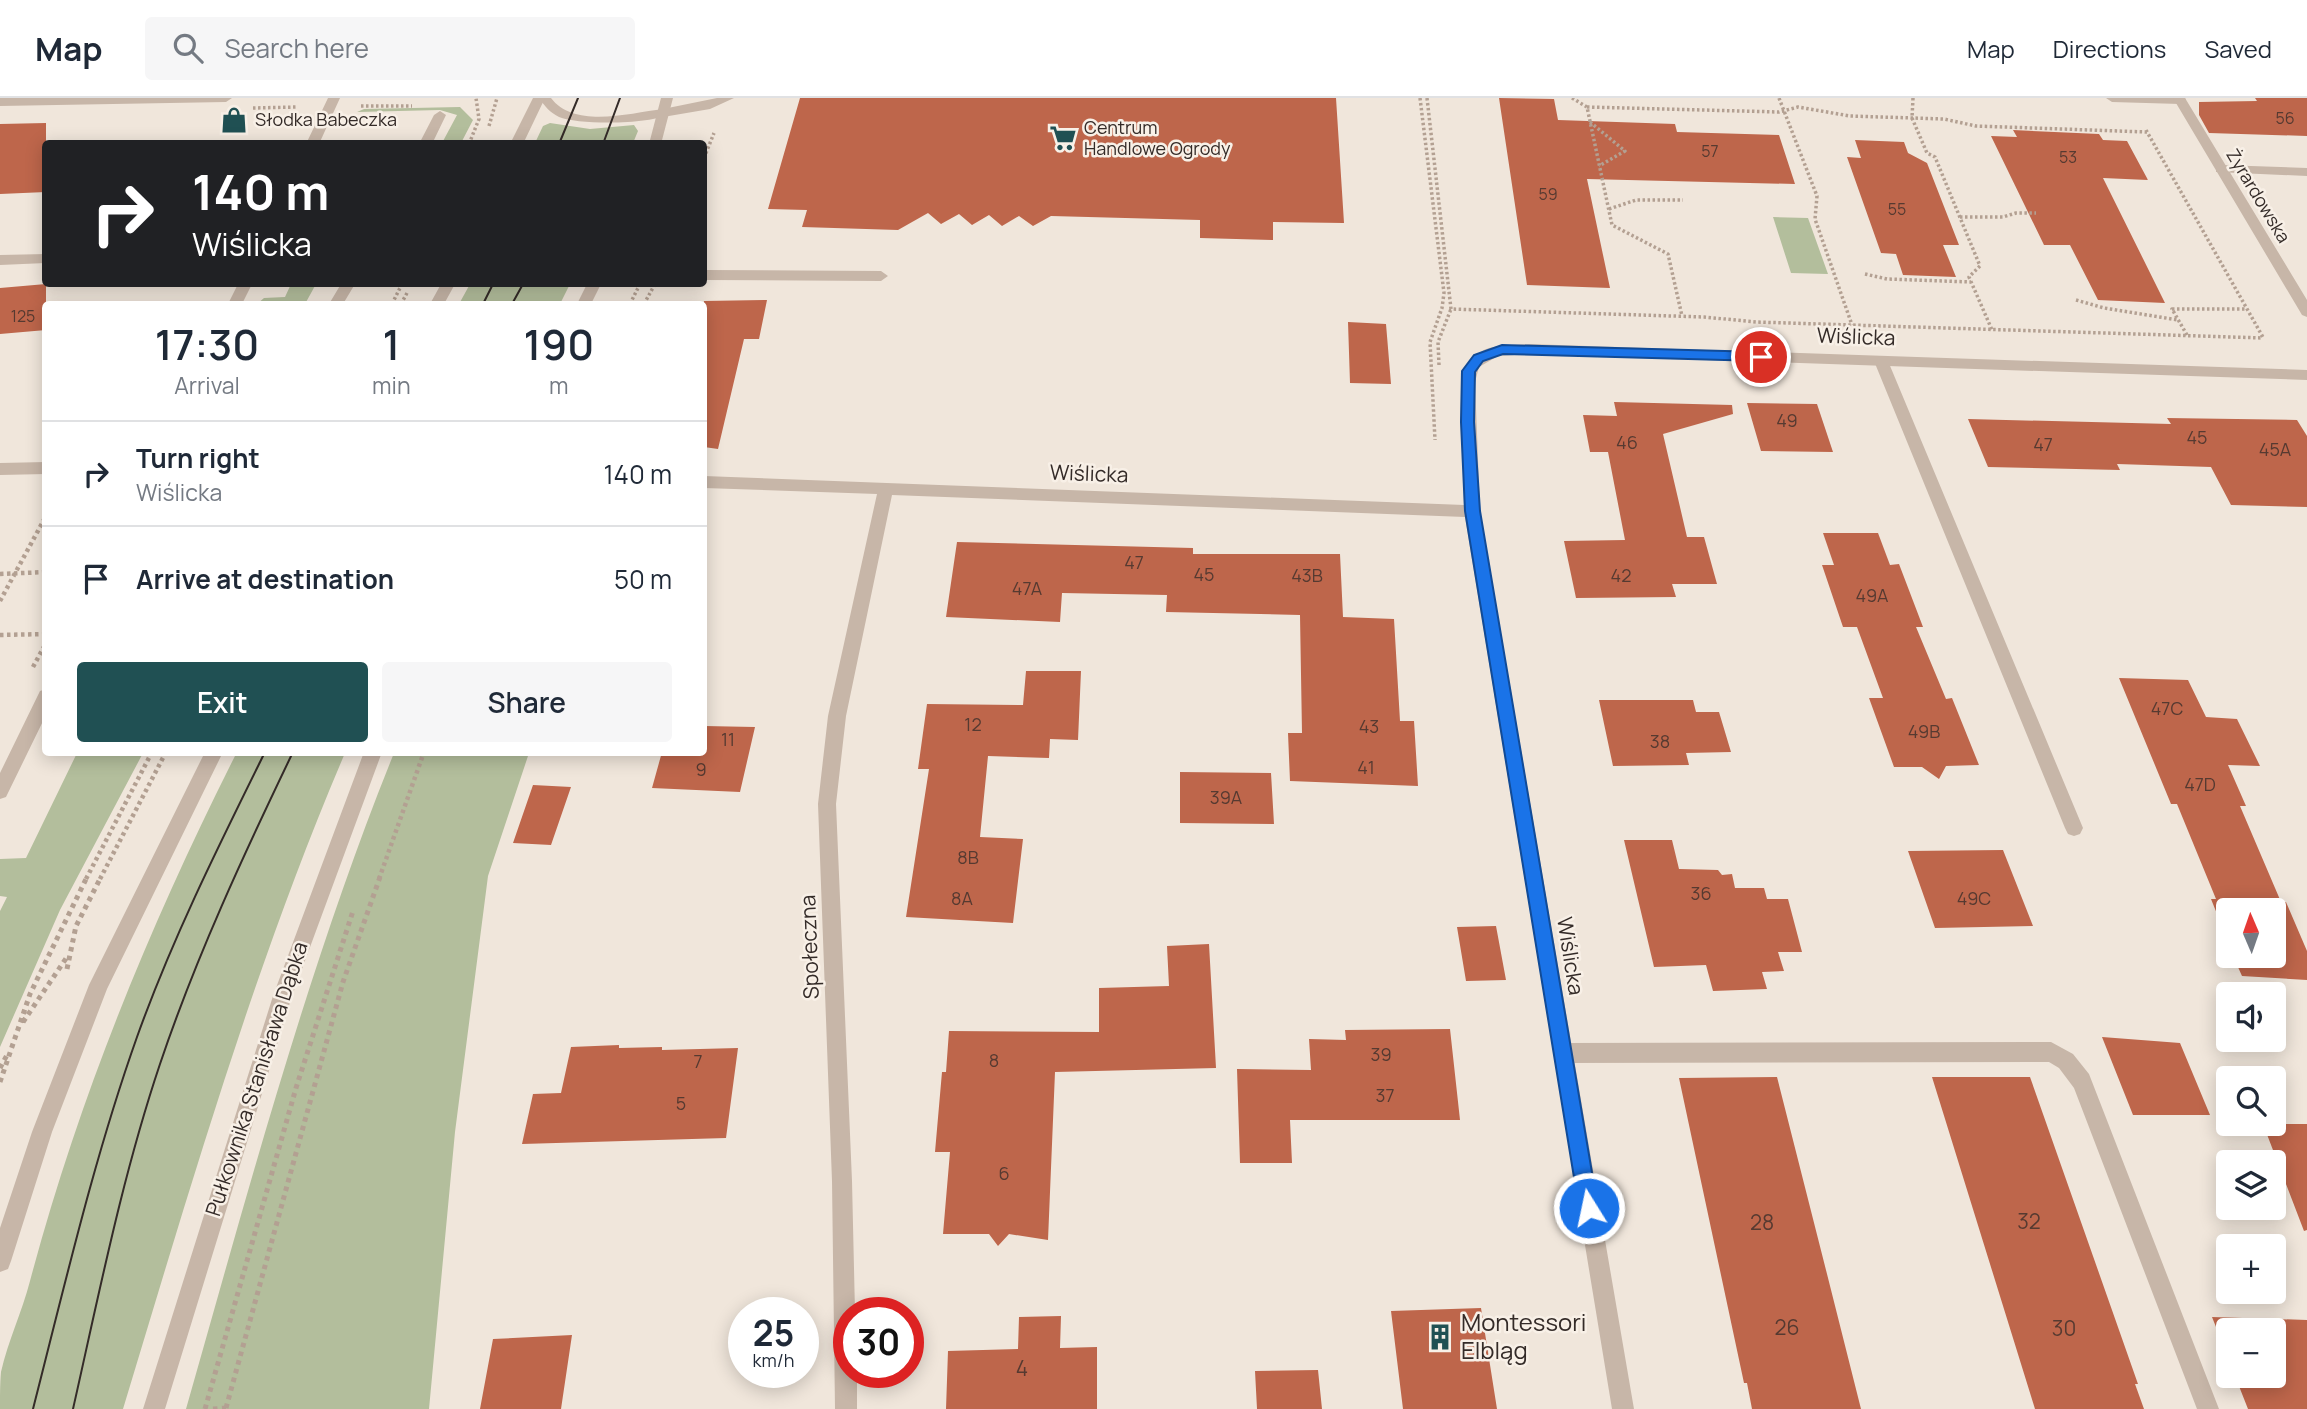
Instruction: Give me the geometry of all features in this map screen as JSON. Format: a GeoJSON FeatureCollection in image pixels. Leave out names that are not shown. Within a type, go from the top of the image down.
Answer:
{"type":"FeatureCollection","features":[{"type":"Feature","properties":{"kind":"street"},"geometry":{"type":"LineString","coordinates":[[0,102],[226,98]]}},
{"type":"Feature","properties":{"kind":"street"},"geometry":{"type":"LineString","coordinates":[[314,140],[334,98]]}},
{"type":"Feature","properties":{"kind":"street"},"geometry":{"type":"LineString","coordinates":[[518,140],[539,98]]}},
{"type":"Feature","properties":{"kind":"street"},"geometry":{"type":"LineString","coordinates":[[545,98],[557,112],[581,119],[663,113],[706,106],[728,98]]}},
{"type":"Feature","properties":{"kind":"street"},"geometry":{"type":"LineString","coordinates":[[655,140],[667,98]]}},
{"type":"Feature","properties":{"kind":"street"},"geometry":{"type":"LineString","coordinates":[[2112,98],[2179,99]]}},
{"type":"Feature","properties":{"kind":"street","name":"Żyrardowska"},"geometry":{"type":"LineString","coordinates":[[2179,99],[2307,312]]}},
{"type":"Feature","properties":{"kind":"street"},"geometry":{"type":"LineString","coordinates":[[427,140],[440,115]]}},
{"type":"Feature","properties":{"kind":"street"},"geometry":{"type":"LineString","coordinates":[[2221,169],[2307,172]]}},
{"type":"Feature","properties":{"kind":"street"},"geometry":{"type":"LineString","coordinates":[[0,260],[42,258]]}},
{"type":"Feature","properties":{"kind":"street"},"geometry":{"type":"LineString","coordinates":[[707,275],[881,276]]}},
{"type":"Feature","properties":{"kind":"street","name":"Wiślicka"},"geometry":{"type":"LineString","coordinates":[[1623,1409],[1472,511],[1468,382],[1473,363],[1487,354],[1502,350],[1529,349],[2300,375]]}},
{"type":"Feature","properties":{"kind":"street"},"geometry":{"type":"LineString","coordinates":[[1881,361],[2074,828]]}},
{"type":"Feature","properties":{"kind":"street"},"geometry":{"type":"LineString","coordinates":[[0,469],[42,468]]}},
{"type":"Feature","properties":{"kind":"street","name":"Wiślicka"},"geometry":{"type":"LineString","coordinates":[[707,482],[1472,511]]}},
{"type":"Feature","properties":{"kind":"street","name":"Społeczna"},"geometry":{"type":"LineString","coordinates":[[846,1409],[842,1181],[827,804],[837,716],[886,489]]}},
{"type":"Feature","properties":{"kind":"street"},"geometry":{"type":"LineString","coordinates":[[0,791],[42,704]]}},
{"type":"Feature","properties":{"kind":"street"},"geometry":{"type":"LineString","coordinates":[[0,1261],[42,1132],[99,985],[212,756]]}},
{"type":"Feature","properties":{"kind":"street","name":"Pułkownika Stanisława Dąbka"},"geometry":{"type":"LineString","coordinates":[[154,1409],[269,1030],[371,756]]}},
{"type":"Feature","properties":{"kind":"street"},"geometry":{"type":"LineString","coordinates":[[1563,1053],[2051,1052],[2066,1060],[2082,1081],[2208,1409]]}},
{"type":"Feature","properties":{"kind":"path"},"geometry":{"type":"LineString","coordinates":[[470,140],[479,119],[477,98]]}},
{"type":"Feature","properties":{"kind":"path"},"geometry":{"type":"LineString","coordinates":[[487,131],[497,98]]}},
{"type":"Feature","properties":{"kind":"path"},"geometry":{"type":"LineString","coordinates":[[1420,98],[1444,293],[1443,309],[1430,342],[1435,447]]}},
{"type":"Feature","properties":{"kind":"path"},"geometry":{"type":"LineString","coordinates":[[1427,98],[1451,309],[1682,316],[1992,331],[2263,338]]}},
{"type":"Feature","properties":{"kind":"path"},"geometry":{"type":"LineString","coordinates":[[1572,98],[1587,107],[1785,111],[1798,107],[1850,116],[1944,119],[1976,127],[2147,132]]}},
{"type":"Feature","properties":{"kind":"path"},"geometry":{"type":"LineString","coordinates":[[1779,98],[1817,196],[1815,219],[1852,325]]}},
{"type":"Feature","properties":{"kind":"path"},"geometry":{"type":"LineString","coordinates":[[1913,98],[1912,118],[1927,153],[1935,157],[1980,266],[1969,277],[1992,331]]}},
{"type":"Feature","properties":{"kind":"path"},"geometry":{"type":"LineString","coordinates":[[2131,99],[2263,338],[2300,375]]}},
{"type":"Feature","properties":{"kind":"path"},"geometry":{"type":"LineString","coordinates":[[1587,107],[1612,225],[1668,254],[1682,316]]}},
{"type":"Feature","properties":{"kind":"path"},"geometry":{"type":"LineString","coordinates":[[1590,122],[1625,151],[1599,166]]}},
{"type":"Feature","properties":{"kind":"path"},"geometry":{"type":"LineString","coordinates":[[707,150],[710,144]]}},
{"type":"Feature","properties":{"kind":"path"},"geometry":{"type":"LineString","coordinates":[[1609,209],[1636,200],[1682,200]]}},
{"type":"Feature","properties":{"kind":"path"},"geometry":{"type":"LineString","coordinates":[[1960,217],[2003,217],[2016,213],[2036,213]]}},
{"type":"Feature","properties":{"kind":"path"},"geometry":{"type":"LineString","coordinates":[[1865,274],[1887,279],[1971,282]]}},
{"type":"Feature","properties":{"kind":"path"},"geometry":{"type":"LineString","coordinates":[[2076,300],[2104,308],[2178,320]]}},
{"type":"Feature","properties":{"kind":"path"},"geometry":{"type":"LineString","coordinates":[[2188,336],[2172,309],[2246,309]]}},
{"type":"Feature","properties":{"kind":"path"},"geometry":{"type":"LineString","coordinates":[[0,600],[42,523]]}},
{"type":"Feature","properties":{"kind":"path"},"geometry":{"type":"LineString","coordinates":[[0,574],[42,572]]}},
{"type":"Feature","properties":{"kind":"path"},"geometry":{"type":"LineString","coordinates":[[0,635],[42,634]]}},
{"type":"Feature","properties":{"kind":"path"},"geometry":{"type":"LineString","coordinates":[[0,1082],[30,994],[66,916],[150,756]]}},
{"type":"Feature","properties":{"kind":"path"},"geometry":{"type":"LineString","coordinates":[[0,1068],[30,1007],[67,956],[90,898],[164,756]]}},
{"type":"Feature","properties":{"kind":"path"},"geometry":{"type":"LineString","coordinates":[[213,1409],[226,1408],[343,982],[423,756]]}},
{"type":"Feature","properties":{"kind":"path"},"geometry":{"type":"LineString","coordinates":[[205,1409],[296,1088],[354,908]]}},
{"type":"Feature","properties":{"kind":"path"},"geometry":{"type":"LineString","coordinates":[[67,956],[67,970],[99,985]]}},
{"type":"Feature","properties":{"kind":"green space"},"geometry":{"type":"Polygon","coordinates":[[[460,107],[473,120],[463,140],[444,140],[457,115],[440,110],[357,112],[364,109],[460,107]]]}},
{"type":"Feature","properties":{"kind":"green space"},"geometry":{"type":"Polygon","coordinates":[[[550,123],[590,129],[634,125],[638,131],[634,140],[536,140],[543,126],[550,123]]]}},
{"type":"Feature","properties":{"kind":"green space"},"geometry":{"type":"Polygon","coordinates":[[[1773,217],[1808,218],[1828,274],[1791,273],[1773,217]]]}},
{"type":"Feature","properties":{"kind":"green space"},"geometry":{"type":"Polygon","coordinates":[[[290,287],[314,287],[307,301],[260,301],[264,298],[285,297],[290,287]]]}},
{"type":"Feature","properties":{"kind":"green space"},"geometry":{"type":"Polygon","coordinates":[[[468,287],[568,287],[562,301],[461,301],[468,287]]]}},
{"type":"Feature","properties":{"kind":"green space"},"geometry":{"type":"Polygon","coordinates":[[[76,756],[141,756],[60,910],[0,1047],[0,911],[7,897],[0,896],[0,859],[26,858],[76,756]]]}},
{"type":"Feature","properties":{"kind":"green space"},"geometry":{"type":"Polygon","coordinates":[[[235,756],[344,756],[281,914],[252,996],[123,1409],[0,1409],[4,1360],[27,1293],[49,1212],[94,1078],[147,946],[235,756]]]}},
{"type":"Feature","properties":{"kind":"green space"},"geometry":{"type":"Polygon","coordinates":[[[393,756],[528,756],[488,876],[455,1132],[429,1409],[186,1409],[281,1078],[363,833],[393,756]]]}},
{"type":"Feature","properties":{"kind":"building","name":"Centrum Handlowe Ogrody"},"geometry":{"type":"Polygon","coordinates":[[[800,98],[1336,98],[1344,223],[1273,222],[1273,240],[1200,238],[1200,220],[1051,216],[1033,226],[1019,216],[1002,226],[989,215],[972,225],[959,214],[941,224],[928,213],[898,230],[802,227],[807,210],[768,209],[800,98]]]}},
{"type":"Feature","properties":{"kind":"building"},"geometry":{"type":"Polygon","coordinates":[[[1499,98],[1554,99],[1558,120],[1675,124],[1677,132],[1779,135],[1795,184],[1587,179],[1610,288],[1527,285],[1499,98]]]}},
{"type":"Feature","properties":{"kind":"building"},"geometry":{"type":"Polygon","coordinates":[[[2255,98],[2307,98],[2307,136],[2209,133],[2199,115],[2199,102],[2257,101],[2255,98]]]}},
{"type":"Feature","properties":{"kind":"building"},"geometry":{"type":"Polygon","coordinates":[[[46,123],[46,140],[42,140],[42,192],[0,194],[0,124],[46,123]]]}},
{"type":"Feature","properties":{"kind":"building"},"geometry":{"type":"Polygon","coordinates":[[[2013,130],[2099,134],[2103,140],[2127,141],[2148,180],[2103,178],[2165,303],[2098,300],[2070,245],[2044,245],[1991,136],[2017,137],[2013,130]]]}},
{"type":"Feature","properties":{"kind":"building"},"geometry":{"type":"Polygon","coordinates":[[[1855,140],[1904,142],[1908,153],[1927,163],[1959,245],[1943,245],[1956,277],[1903,275],[1896,254],[1881,253],[1847,157],[1861,158],[1855,140]]]}},
{"type":"Feature","properties":{"kind":"building"},"geometry":{"type":"Polygon","coordinates":[[[42,284],[42,287],[46,287],[46,301],[42,301],[42,330],[0,334],[0,288],[42,284]]]}},
{"type":"Feature","properties":{"kind":"building"},"geometry":{"type":"Polygon","coordinates":[[[767,300],[759,339],[744,339],[718,449],[707,447],[707,301],[704,301],[767,300]]]}},
{"type":"Feature","properties":{"kind":"building"},"geometry":{"type":"Polygon","coordinates":[[[1348,322],[1386,324],[1391,384],[1350,383],[1348,322]]]}},
{"type":"Feature","properties":{"kind":"building"},"geometry":{"type":"Polygon","coordinates":[[[1614,402],[1732,405],[1733,414],[1663,434],[1687,537],[1704,537],[1717,584],[1672,584],[1676,597],[1576,598],[1564,541],[1625,540],[1608,452],[1590,452],[1583,415],[1617,416],[1614,402]]]}},
{"type":"Feature","properties":{"kind":"building"},"geometry":{"type":"Polygon","coordinates":[[[1747,403],[1817,404],[1833,452],[1761,451],[1747,403]]]}},
{"type":"Feature","properties":{"kind":"building"},"geometry":{"type":"Polygon","coordinates":[[[2167,418],[2297,420],[2307,436],[2307,507],[2231,505],[2211,467],[2117,464],[2120,470],[1988,467],[1968,419],[2171,424],[2167,418]]]}},
{"type":"Feature","properties":{"kind":"building"},"geometry":{"type":"Polygon","coordinates":[[[1823,533],[1878,533],[1890,565],[1899,564],[1923,627],[1916,627],[1946,699],[1952,698],[1979,765],[1946,766],[1939,779],[1922,767],[1894,767],[1869,698],[1883,698],[1857,627],[1843,627],[1822,565],[1834,565],[1823,533]]]}},
{"type":"Feature","properties":{"kind":"building"},"geometry":{"type":"Polygon","coordinates":[[[957,542],[1193,548],[1193,554],[1340,554],[1343,617],[1394,619],[1400,721],[1414,721],[1418,786],[1290,781],[1288,733],[1302,733],[1300,615],[1166,612],[1167,595],[1062,593],[1060,622],[946,617],[957,542]]]}},
{"type":"Feature","properties":{"kind":"building"},"geometry":{"type":"Polygon","coordinates":[[[1026,671],[1081,671],[1078,740],[1050,739],[1049,758],[988,756],[980,837],[1023,839],[1013,923],[906,917],[929,769],[918,769],[927,704],[1023,705],[1026,671]]]}},
{"type":"Feature","properties":{"kind":"building"},"geometry":{"type":"Polygon","coordinates":[[[2119,678],[2188,680],[2206,717],[2237,719],[2260,766],[2228,765],[2246,806],[2240,806],[2279,898],[2216,899],[2177,804],[2171,804],[2119,678]]]}},
{"type":"Feature","properties":{"kind":"building"},"geometry":{"type":"Polygon","coordinates":[[[1599,700],[1693,700],[1696,712],[1719,712],[1731,752],[1686,753],[1689,765],[1613,766],[1599,700]]]}},
{"type":"Feature","properties":{"kind":"building"},"geometry":{"type":"Polygon","coordinates":[[[707,726],[755,727],[740,792],[652,788],[661,756],[707,756],[707,726]]]}},
{"type":"Feature","properties":{"kind":"building"},"geometry":{"type":"Polygon","coordinates":[[[1180,772],[1271,773],[1274,824],[1180,823],[1180,772]]]}},
{"type":"Feature","properties":{"kind":"building"},"geometry":{"type":"Polygon","coordinates":[[[533,785],[571,787],[551,845],[513,843],[533,785]]]}},
{"type":"Feature","properties":{"kind":"building"},"geometry":{"type":"Polygon","coordinates":[[[1624,840],[1672,840],[1679,869],[1718,870],[1722,875],[1732,874],[1735,888],[1764,888],[1767,899],[1788,899],[1802,952],[1778,952],[1784,971],[1762,972],[1767,989],[1713,991],[1706,965],[1654,967],[1624,840]]]}},
{"type":"Feature","properties":{"kind":"building"},"geometry":{"type":"Polygon","coordinates":[[[2003,850],[2033,926],[1935,928],[1908,851],[2003,850]]]}},
{"type":"Feature","properties":{"kind":"building"},"geometry":{"type":"Polygon","coordinates":[[[2211,899],[2216,899],[2216,911],[2211,899]]]}},
{"type":"Feature","properties":{"kind":"building"},"geometry":{"type":"Polygon","coordinates":[[[2286,902],[2307,951],[2307,980],[2242,976],[2238,968],[2286,968],[2286,902]]]}},
{"type":"Feature","properties":{"kind":"building"},"geometry":{"type":"Polygon","coordinates":[[[1496,926],[1506,980],[1466,981],[1457,927],[1496,926]]]}},
{"type":"Feature","properties":{"kind":"building"},"geometry":{"type":"Polygon","coordinates":[[[1209,944],[1216,1068],[1055,1072],[1048,1240],[1009,1234],[998,1246],[989,1234],[943,1234],[950,1152],[935,1152],[942,1072],[946,1072],[949,1031],[1099,1032],[1099,988],[1169,986],[1167,946],[1209,944]]]}},
{"type":"Feature","properties":{"kind":"building"},"geometry":{"type":"Polygon","coordinates":[[[1450,1029],[1460,1120],[1290,1120],[1292,1163],[1240,1163],[1237,1069],[1311,1070],[1309,1039],[1346,1040],[1345,1030],[1450,1029]]]}},
{"type":"Feature","properties":{"kind":"building"},"geometry":{"type":"Polygon","coordinates":[[[2102,1037],[2180,1043],[2210,1115],[2133,1115],[2102,1037]]]}},
{"type":"Feature","properties":{"kind":"building"},"geometry":{"type":"Polygon","coordinates":[[[619,1045],[619,1048],[662,1047],[662,1050],[738,1048],[726,1138],[522,1144],[533,1094],[561,1093],[571,1047],[619,1045]]]}},
{"type":"Feature","properties":{"kind":"building"},"geometry":{"type":"Polygon","coordinates":[[[1777,1077],[1861,1409],[1752,1409],[1747,1383],[1744,1383],[1679,1078],[1777,1077]]]}},
{"type":"Feature","properties":{"kind":"building"},"geometry":{"type":"Polygon","coordinates":[[[1932,1077],[2030,1077],[2138,1384],[2135,1384],[2144,1409],[2035,1409],[1932,1077]]]}},
{"type":"Feature","properties":{"kind":"building"},"geometry":{"type":"Polygon","coordinates":[[[2286,1124],[2307,1124],[2307,1230],[2304,1231],[2286,1184],[2286,1150],[2273,1150],[2268,1136],[2286,1136],[2286,1124]]]}},
{"type":"Feature","properties":{"kind":"building","name":"Montessori Elbląg"},"geometry":{"type":"Polygon","coordinates":[[[1481,1308],[1497,1409],[1403,1409],[1391,1311],[1481,1308]]]}},
{"type":"Feature","properties":{"kind":"building"},"geometry":{"type":"Polygon","coordinates":[[[1061,1316],[1060,1348],[1097,1347],[1097,1409],[946,1409],[948,1351],[1018,1349],[1019,1317],[1061,1316]]]}},
{"type":"Feature","properties":{"kind":"building"},"geometry":{"type":"Polygon","coordinates":[[[2212,1317],[2244,1318],[2216,1318],[2216,1327],[2212,1317]]]}},
{"type":"Feature","properties":{"kind":"building"},"geometry":{"type":"Polygon","coordinates":[[[2286,1319],[2307,1320],[2307,1409],[2248,1409],[2240,1388],[2286,1388],[2286,1319]]]}},
{"type":"Feature","properties":{"kind":"building"},"geometry":{"type":"Polygon","coordinates":[[[572,1335],[561,1409],[480,1409],[493,1339],[572,1335]]]}},
{"type":"Feature","properties":{"kind":"building"},"geometry":{"type":"Polygon","coordinates":[[[1318,1370],[1322,1409],[1257,1409],[1255,1371],[1318,1370]]]}},
{"type":"Feature","properties":{"kind":"tram line"},"geometry":{"type":"LineString","coordinates":[[561,140],[578,98]]}},
{"type":"Feature","properties":{"kind":"tram line"},"geometry":{"type":"LineString","coordinates":[[604,140],[620,98]]}},
{"type":"Feature","properties":{"kind":"tram line"},"geometry":{"type":"LineString","coordinates":[[484,301],[492,287]]}},
{"type":"Feature","properties":{"kind":"tram line"},"geometry":{"type":"LineString","coordinates":[[514,301],[521,287]]}},
{"type":"Feature","properties":{"kind":"tram line"},"geometry":{"type":"LineString","coordinates":[[33,1409],[94,1175],[137,1037],[181,928],[263,756]]}},
{"type":"Feature","properties":{"kind":"tram line"},"geometry":{"type":"LineString","coordinates":[[73,1409],[123,1192],[160,1064],[205,945],[291,756]]}},
{"type":"Feature","properties":{"kind":"place","name":"Słodka Babeczka"},"geometry":{"type":"Point","coordinates":[234,120]}},
{"type":"Feature","properties":{"kind":"place","name":"Centrum Handlowe Ogrody"},"geometry":{"type":"Point","coordinates":[1063,138]}},
{"type":"Feature","properties":{"kind":"place","name":"Montessori Elbląg"},"geometry":{"type":"Point","coordinates":[1440,1337]}},
{"type":"Feature","properties":{"kind":"route"},"geometry":{"type":"LineString","coordinates":[[1589,1208],[1472,511],[1469,371],[1479,358],[1502,350],[1761,357]]}}]}
